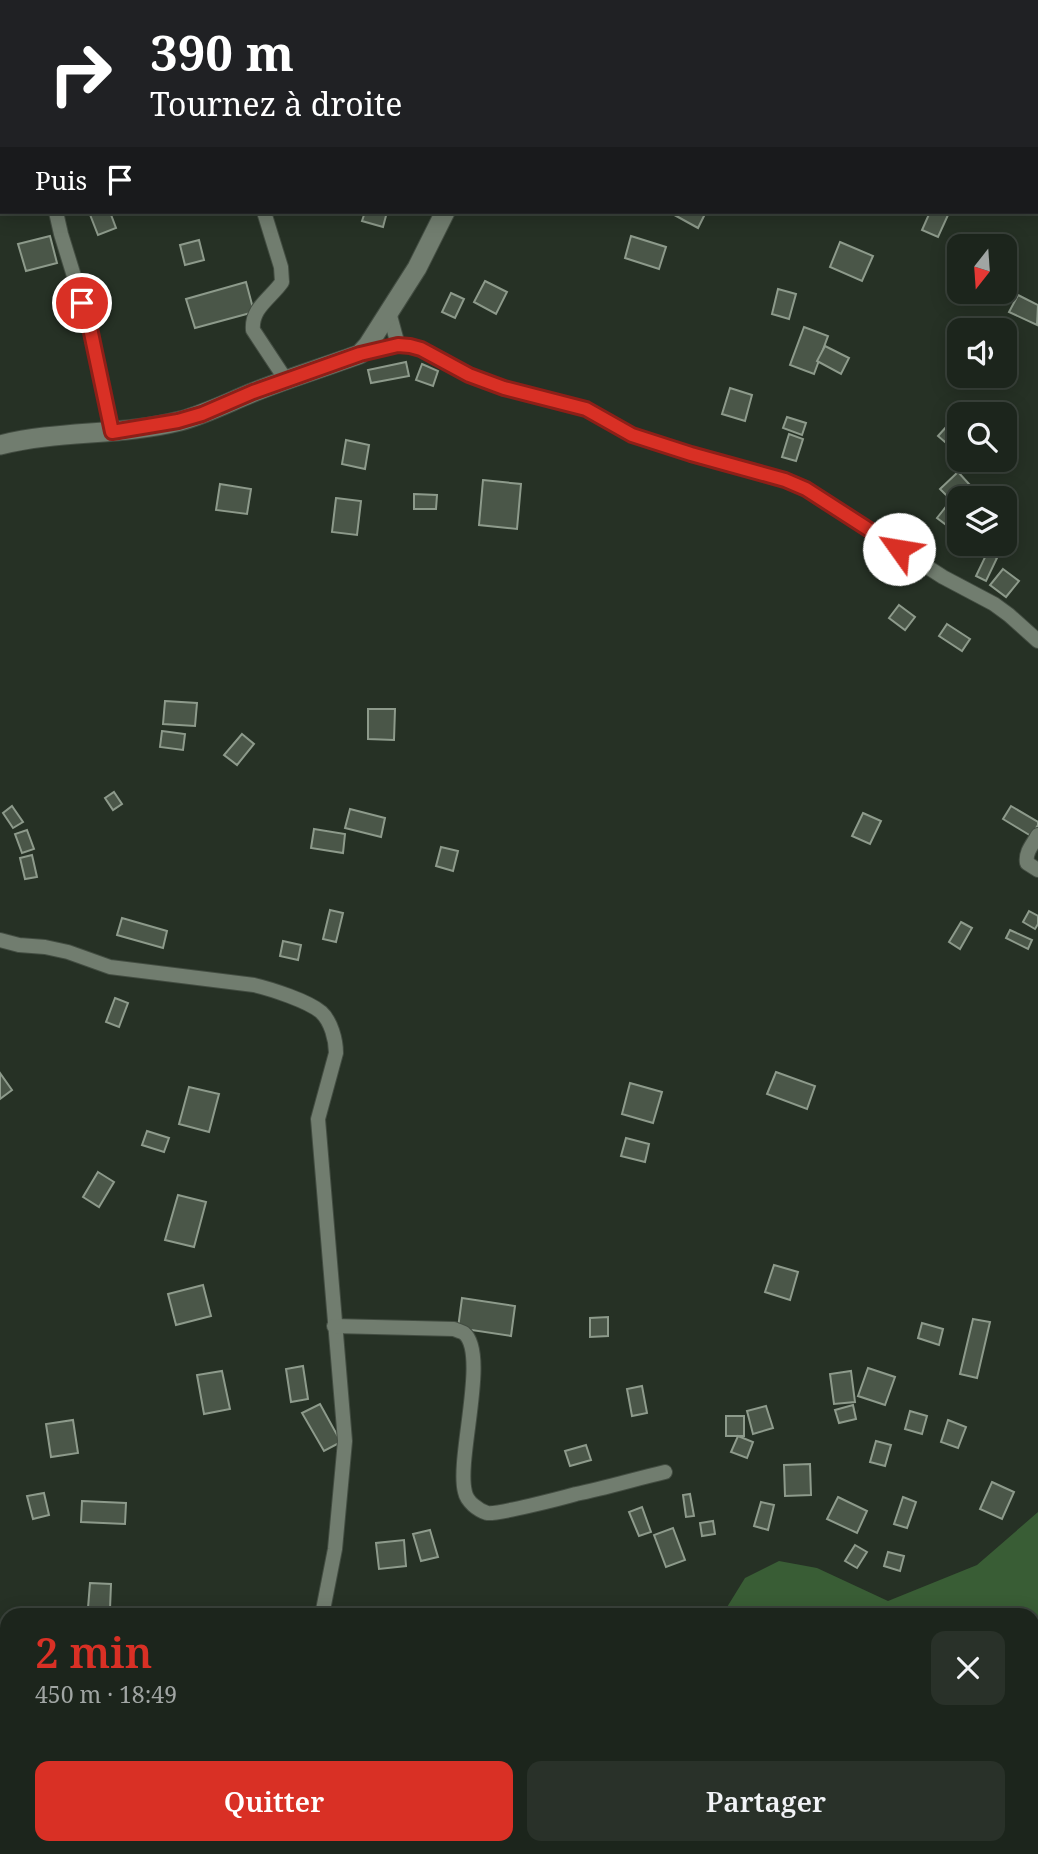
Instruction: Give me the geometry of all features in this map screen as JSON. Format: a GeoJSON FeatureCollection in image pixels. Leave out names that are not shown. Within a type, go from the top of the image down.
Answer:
{"type":"FeatureCollection","features":[{"type":"Feature","properties":{"kind":"main road"},"geometry":{"type":"LineString","coordinates":[[0,446],[32,438],[112,432],[190,418],[360,354],[417,268],[444,214]]}},
{"type":"Feature","properties":{"kind":"street"},"geometry":{"type":"LineString","coordinates":[[56,214],[90,328],[112,432]]}},
{"type":"Feature","properties":{"kind":"street"},"geometry":{"type":"LineString","coordinates":[[265,214],[281,267],[282,282],[256,312],[253,330],[286,380]]}},
{"type":"Feature","properties":{"kind":"street"},"geometry":{"type":"LineString","coordinates":[[389,312],[398,345]]}},
{"type":"Feature","properties":{"kind":"street"},"geometry":{"type":"LineString","coordinates":[[360,354],[398,345],[421,349],[469,375],[504,388],[586,409],[632,435],[785,480],[806,489],[943,577],[994,604],[1038,641]]}},
{"type":"Feature","properties":{"kind":"street"},"geometry":{"type":"LineString","coordinates":[[1038,835],[1026,858],[1027,863],[1038,870]]}},
{"type":"Feature","properties":{"kind":"street"},"geometry":{"type":"LineString","coordinates":[[0,940],[45,947],[110,967],[254,985],[276,991],[323,1013],[328,1021],[336,1046],[336,1060],[318,1119],[345,1441],[335,1549],[324,1608]]}},
{"type":"Feature","properties":{"kind":"street"},"geometry":{"type":"LineString","coordinates":[[334,1325],[454,1329],[464,1332],[473,1358],[463,1469],[465,1493],[475,1507],[490,1514],[665,1472]]}},
{"type":"Feature","properties":{"kind":"green space"},"geometry":{"type":"Polygon","coordinates":[[[1038,1512],[1038,1608],[726,1608],[745,1578],[779,1561],[817,1568],[888,1601],[977,1565],[1038,1512]]]}},
{"type":"Feature","properties":{"kind":"building"},"geometry":{"type":"Polygon","coordinates":[[[90,214],[111,214],[116,228],[98,235],[90,214]]]}},
{"type":"Feature","properties":{"kind":"building"},"geometry":{"type":"Polygon","coordinates":[[[364,214],[386,214],[383,227],[362,221],[364,214]]]}},
{"type":"Feature","properties":{"kind":"building"},"geometry":{"type":"Polygon","coordinates":[[[673,214],[705,214],[698,228],[673,214]]]}},
{"type":"Feature","properties":{"kind":"building"},"geometry":{"type":"Polygon","coordinates":[[[929,214],[948,215],[938,237],[922,230],[929,214]]]}},
{"type":"Feature","properties":{"kind":"building"},"geometry":{"type":"Polygon","coordinates":[[[50,236],[57,263],[26,271],[18,244],[50,236]]]}},
{"type":"Feature","properties":{"kind":"building"},"geometry":{"type":"Polygon","coordinates":[[[631,236],[666,247],[659,269],[625,258],[631,236]]]}},
{"type":"Feature","properties":{"kind":"building"},"geometry":{"type":"Polygon","coordinates":[[[199,240],[204,260],[185,265],[180,245],[199,240]]]}},
{"type":"Feature","properties":{"kind":"building"},"geometry":{"type":"Polygon","coordinates":[[[840,242],[873,256],[862,281],[830,267],[840,242]]]}},
{"type":"Feature","properties":{"kind":"building"},"geometry":{"type":"Polygon","coordinates":[[[485,281],[507,292],[496,314],[474,302],[485,281]]]}},
{"type":"Feature","properties":{"kind":"building"},"geometry":{"type":"Polygon","coordinates":[[[246,282],[254,312],[195,328],[186,299],[246,282]]]}},
{"type":"Feature","properties":{"kind":"building"},"geometry":{"type":"Polygon","coordinates":[[[778,289],[796,294],[789,319],[772,314],[778,289]]]}},
{"type":"Feature","properties":{"kind":"building"},"geometry":{"type":"Polygon","coordinates":[[[451,293],[464,299],[455,318],[442,312],[451,293]]]}},
{"type":"Feature","properties":{"kind":"building"},"geometry":{"type":"Polygon","coordinates":[[[1018,295],[1038,305],[1037,325],[1009,312],[1013,304],[1017,304],[1018,295]]]}},
{"type":"Feature","properties":{"kind":"building"},"geometry":{"type":"Polygon","coordinates":[[[804,327],[828,336],[814,374],[790,365],[804,327]]]}},
{"type":"Feature","properties":{"kind":"building"},"geometry":{"type":"Polygon","coordinates":[[[825,346],[849,358],[841,374],[817,361],[825,346]]]}},
{"type":"Feature","properties":{"kind":"building"},"geometry":{"type":"Polygon","coordinates":[[[406,362],[409,376],[371,383],[368,370],[406,362]]]}},
{"type":"Feature","properties":{"kind":"building"},"geometry":{"type":"Polygon","coordinates":[[[422,364],[438,371],[433,386],[416,380],[422,364]]]}},
{"type":"Feature","properties":{"kind":"building"},"geometry":{"type":"Polygon","coordinates":[[[730,388],[752,395],[745,421],[722,414],[730,388]]]}},
{"type":"Feature","properties":{"kind":"building"},"geometry":{"type":"Polygon","coordinates":[[[787,417],[806,423],[802,435],[783,428],[787,417]]]}},
{"type":"Feature","properties":{"kind":"building"},"geometry":{"type":"Polygon","coordinates":[[[947,426],[947,444],[938,436],[947,426]]]}},
{"type":"Feature","properties":{"kind":"building"},"geometry":{"type":"Polygon","coordinates":[[[789,434],[803,439],[796,461],[782,457],[789,434]]]}},
{"type":"Feature","properties":{"kind":"building"},"geometry":{"type":"Polygon","coordinates":[[[346,440],[369,445],[365,469],[342,464],[346,440]]]}},
{"type":"Feature","properties":{"kind":"building"},"geometry":{"type":"Polygon","coordinates":[[[958,472],[969,484],[947,486],[947,496],[940,489],[958,472]]]}},
{"type":"Feature","properties":{"kind":"building"},"geometry":{"type":"Polygon","coordinates":[[[483,480],[521,484],[517,529],[479,525],[483,480]]]}},
{"type":"Feature","properties":{"kind":"building"},"geometry":{"type":"Polygon","coordinates":[[[220,484],[251,489],[247,514],[216,510],[220,484]]]}},
{"type":"Feature","properties":{"kind":"building"},"geometry":{"type":"Polygon","coordinates":[[[414,494],[437,495],[436,509],[414,509],[414,494]]]}},
{"type":"Feature","properties":{"kind":"building"},"geometry":{"type":"Polygon","coordinates":[[[336,498],[361,501],[357,535],[332,532],[336,498]]]}},
{"type":"Feature","properties":{"kind":"building"},"geometry":{"type":"Polygon","coordinates":[[[945,508],[947,510],[947,526],[937,518],[945,508]]]}},
{"type":"Feature","properties":{"kind":"building"},"geometry":{"type":"Polygon","coordinates":[[[986,556],[997,558],[986,581],[976,576],[986,556]]]}},
{"type":"Feature","properties":{"kind":"building"},"geometry":{"type":"Polygon","coordinates":[[[1003,569],[1019,581],[1006,597],[990,585],[1003,569]]]}},
{"type":"Feature","properties":{"kind":"building"},"geometry":{"type":"Polygon","coordinates":[[[899,605],[915,617],[905,630],[889,618],[899,605]]]}},
{"type":"Feature","properties":{"kind":"building"},"geometry":{"type":"Polygon","coordinates":[[[947,624],[970,639],[962,651],[939,636],[947,624]]]}},
{"type":"Feature","properties":{"kind":"building"},"geometry":{"type":"Polygon","coordinates":[[[165,701],[197,703],[195,726],[163,724],[165,701]]]}},
{"type":"Feature","properties":{"kind":"building"},"geometry":{"type":"Polygon","coordinates":[[[368,709],[395,709],[394,740],[368,739],[368,709]]]}},
{"type":"Feature","properties":{"kind":"building"},"geometry":{"type":"Polygon","coordinates":[[[162,731],[185,734],[183,750],[160,747],[162,731]]]}},
{"type":"Feature","properties":{"kind":"building"},"geometry":{"type":"Polygon","coordinates":[[[242,734],[254,744],[237,765],[224,755],[242,734]]]}},
{"type":"Feature","properties":{"kind":"building"},"geometry":{"type":"Polygon","coordinates":[[[114,792],[122,804],[113,810],[105,798],[114,792]]]}},
{"type":"Feature","properties":{"kind":"building"},"geometry":{"type":"Polygon","coordinates":[[[12,806],[23,822],[13,828],[3,813],[12,806]]]}},
{"type":"Feature","properties":{"kind":"building"},"geometry":{"type":"Polygon","coordinates":[[[1011,806],[1038,822],[1031,836],[1003,819],[1011,806]]]}},
{"type":"Feature","properties":{"kind":"building"},"geometry":{"type":"Polygon","coordinates":[[[350,809],[385,818],[381,837],[345,828],[350,809]]]}},
{"type":"Feature","properties":{"kind":"building"},"geometry":{"type":"Polygon","coordinates":[[[863,813],[881,821],[870,844],[852,836],[863,813]]]}},
{"type":"Feature","properties":{"kind":"building"},"geometry":{"type":"Polygon","coordinates":[[[314,829],[345,834],[343,853],[311,848],[314,829]]]}},
{"type":"Feature","properties":{"kind":"building"},"geometry":{"type":"Polygon","coordinates":[[[27,830],[34,849],[22,853],[15,834],[27,830]]]}},
{"type":"Feature","properties":{"kind":"building"},"geometry":{"type":"Polygon","coordinates":[[[441,847],[458,851],[453,871],[436,866],[441,847]]]}},
{"type":"Feature","properties":{"kind":"building"},"geometry":{"type":"Polygon","coordinates":[[[32,855],[37,877],[25,879],[20,858],[32,855]]]}},
{"type":"Feature","properties":{"kind":"building"},"geometry":{"type":"Polygon","coordinates":[[[330,910],[343,913],[336,942],[323,939],[330,910]]]}},
{"type":"Feature","properties":{"kind":"building"},"geometry":{"type":"Polygon","coordinates":[[[1029,911],[1038,916],[1035,929],[1023,922],[1029,911]]]}},
{"type":"Feature","properties":{"kind":"building"},"geometry":{"type":"Polygon","coordinates":[[[122,918],[167,931],[163,948],[117,935],[122,918]]]}},
{"type":"Feature","properties":{"kind":"building"},"geometry":{"type":"Polygon","coordinates":[[[961,922],[972,928],[960,949],[949,942],[961,922]]]}},
{"type":"Feature","properties":{"kind":"building"},"geometry":{"type":"Polygon","coordinates":[[[1010,930],[1032,940],[1028,949],[1006,938],[1010,930]]]}},
{"type":"Feature","properties":{"kind":"building"},"geometry":{"type":"Polygon","coordinates":[[[283,941],[301,945],[298,960],[280,956],[283,941]]]}},
{"type":"Feature","properties":{"kind":"building"},"geometry":{"type":"Polygon","coordinates":[[[115,998],[128,1003],[119,1027],[106,1022],[115,998]]]}},
{"type":"Feature","properties":{"kind":"building"},"geometry":{"type":"Polygon","coordinates":[[[776,1072],[815,1086],[807,1109],[767,1094],[776,1072]]]}},
{"type":"Feature","properties":{"kind":"building"},"geometry":{"type":"Polygon","coordinates":[[[0,1073],[12,1090],[0,1099],[0,1073]]]}},
{"type":"Feature","properties":{"kind":"building"},"geometry":{"type":"Polygon","coordinates":[[[630,1083],[662,1092],[653,1123],[622,1114],[630,1083]]]}},
{"type":"Feature","properties":{"kind":"building"},"geometry":{"type":"Polygon","coordinates":[[[189,1087],[219,1094],[209,1132],[179,1124],[189,1087]]]}},
{"type":"Feature","properties":{"kind":"building"},"geometry":{"type":"Polygon","coordinates":[[[147,1131],[169,1138],[164,1152],[142,1145],[147,1131]]]}},
{"type":"Feature","properties":{"kind":"building"},"geometry":{"type":"Polygon","coordinates":[[[626,1138],[649,1144],[645,1162],[621,1156],[626,1138]]]}},
{"type":"Feature","properties":{"kind":"building"},"geometry":{"type":"Polygon","coordinates":[[[98,1172],[114,1182],[99,1207],[83,1197],[98,1172]]]}},
{"type":"Feature","properties":{"kind":"building"},"geometry":{"type":"Polygon","coordinates":[[[178,1195],[206,1202],[194,1247],[165,1240],[178,1195]]]}},
{"type":"Feature","properties":{"kind":"building"},"geometry":{"type":"Polygon","coordinates":[[[774,1265],[798,1272],[790,1300],[765,1292],[774,1265]]]}},
{"type":"Feature","properties":{"kind":"building"},"geometry":{"type":"Polygon","coordinates":[[[203,1285],[211,1316],[176,1325],[168,1294],[203,1285]]]}},
{"type":"Feature","properties":{"kind":"building"},"geometry":{"type":"Polygon","coordinates":[[[462,1298],[515,1306],[511,1336],[458,1328],[462,1298]]]}},
{"type":"Feature","properties":{"kind":"building"},"geometry":{"type":"Polygon","coordinates":[[[608,1317],[608,1336],[590,1337],[590,1318],[608,1317]]]}},
{"type":"Feature","properties":{"kind":"building"},"geometry":{"type":"Polygon","coordinates":[[[973,1319],[990,1322],[977,1378],[960,1374],[973,1319]]]}},
{"type":"Feature","properties":{"kind":"building"},"geometry":{"type":"Polygon","coordinates":[[[922,1323],[943,1329],[939,1345],[918,1338],[922,1323]]]}},
{"type":"Feature","properties":{"kind":"building"},"geometry":{"type":"Polygon","coordinates":[[[303,1366],[308,1399],[291,1402],[286,1369],[303,1366]]]}},
{"type":"Feature","properties":{"kind":"building"},"geometry":{"type":"Polygon","coordinates":[[[868,1368],[895,1377],[885,1405],[858,1396],[868,1368]]]}},
{"type":"Feature","properties":{"kind":"building"},"geometry":{"type":"Polygon","coordinates":[[[222,1371],[230,1409],[204,1414],[197,1375],[222,1371]]]}},
{"type":"Feature","properties":{"kind":"building"},"geometry":{"type":"Polygon","coordinates":[[[851,1371],[855,1402],[834,1404],[830,1374],[851,1371]]]}},
{"type":"Feature","properties":{"kind":"building"},"geometry":{"type":"Polygon","coordinates":[[[642,1386],[647,1413],[632,1416],[627,1389],[642,1386]]]}},
{"type":"Feature","properties":{"kind":"building"},"geometry":{"type":"Polygon","coordinates":[[[320,1404],[341,1442],[324,1451],[302,1413],[320,1404]]]}},
{"type":"Feature","properties":{"kind":"building"},"geometry":{"type":"Polygon","coordinates":[[[853,1405],[856,1419],[839,1423],[835,1410],[853,1405]]]}},
{"type":"Feature","properties":{"kind":"building"},"geometry":{"type":"Polygon","coordinates":[[[766,1406],[773,1428],[753,1434],[747,1411],[766,1406]]]}},
{"type":"Feature","properties":{"kind":"building"},"geometry":{"type":"Polygon","coordinates":[[[910,1411],[927,1416],[922,1434],[905,1429],[910,1411]]]}},
{"type":"Feature","properties":{"kind":"building"},"geometry":{"type":"Polygon","coordinates":[[[726,1416],[744,1416],[744,1436],[726,1436],[726,1416]]]}},
{"type":"Feature","properties":{"kind":"building"},"geometry":{"type":"Polygon","coordinates":[[[73,1420],[78,1453],[51,1457],[46,1424],[73,1420]]]}},
{"type":"Feature","properties":{"kind":"building"},"geometry":{"type":"Polygon","coordinates":[[[948,1420],[966,1427],[958,1448],[941,1442],[948,1420]]]}},
{"type":"Feature","properties":{"kind":"building"},"geometry":{"type":"Polygon","coordinates":[[[738,1436],[753,1442],[747,1458],[731,1452],[738,1436]]]}},
{"type":"Feature","properties":{"kind":"building"},"geometry":{"type":"Polygon","coordinates":[[[876,1441],[891,1445],[885,1466],[870,1462],[876,1441]]]}},
{"type":"Feature","properties":{"kind":"building"},"geometry":{"type":"Polygon","coordinates":[[[586,1445],[591,1460],[570,1466],[565,1451],[586,1445]]]}},
{"type":"Feature","properties":{"kind":"building"},"geometry":{"type":"Polygon","coordinates":[[[810,1464],[811,1495],[785,1496],[784,1465],[810,1464]]]}},
{"type":"Feature","properties":{"kind":"building"},"geometry":{"type":"Polygon","coordinates":[[[992,1482],[1014,1492],[1002,1519],[980,1509],[992,1482]]]}},
{"type":"Feature","properties":{"kind":"building"},"geometry":{"type":"Polygon","coordinates":[[[44,1493],[49,1515],[33,1519],[27,1496],[44,1493]]]}},
{"type":"Feature","properties":{"kind":"building"},"geometry":{"type":"Polygon","coordinates":[[[690,1494],[694,1516],[686,1517],[683,1495],[690,1494]]]}},
{"type":"Feature","properties":{"kind":"building"},"geometry":{"type":"Polygon","coordinates":[[[838,1497],[867,1511],[857,1533],[827,1519],[838,1497]]]}},
{"type":"Feature","properties":{"kind":"building"},"geometry":{"type":"Polygon","coordinates":[[[903,1497],[916,1502],[907,1528],[894,1524],[903,1497]]]}},
{"type":"Feature","properties":{"kind":"building"},"geometry":{"type":"Polygon","coordinates":[[[82,1501],[126,1503],[125,1524],[81,1522],[82,1501]]]}},
{"type":"Feature","properties":{"kind":"building"},"geometry":{"type":"Polygon","coordinates":[[[761,1502],[774,1505],[768,1530],[754,1526],[761,1502]]]}},
{"type":"Feature","properties":{"kind":"building"},"geometry":{"type":"Polygon","coordinates":[[[642,1507],[651,1532],[639,1536],[629,1512],[642,1507]]]}},
{"type":"Feature","properties":{"kind":"building"},"geometry":{"type":"Polygon","coordinates":[[[713,1521],[715,1534],[702,1536],[700,1523],[713,1521]]]}},
{"type":"Feature","properties":{"kind":"building"},"geometry":{"type":"Polygon","coordinates":[[[673,1528],[685,1560],[666,1567],[654,1535],[673,1528]]]}},
{"type":"Feature","properties":{"kind":"building"},"geometry":{"type":"Polygon","coordinates":[[[430,1530],[438,1557],[421,1561],[413,1534],[430,1530]]]}},
{"type":"Feature","properties":{"kind":"building"},"geometry":{"type":"Polygon","coordinates":[[[404,1540],[406,1566],[379,1569],[376,1543],[404,1540]]]}},
{"type":"Feature","properties":{"kind":"building"},"geometry":{"type":"Polygon","coordinates":[[[855,1545],[867,1552],[857,1568],[845,1561],[855,1545]]]}},
{"type":"Feature","properties":{"kind":"building"},"geometry":{"type":"Polygon","coordinates":[[[888,1552],[904,1556],[900,1571],[884,1566],[888,1552]]]}},
{"type":"Feature","properties":{"kind":"building"},"geometry":{"type":"Polygon","coordinates":[[[90,1583],[111,1584],[110,1608],[88,1608],[90,1583]]]}},
{"type":"Feature","properties":{"kind":"route"},"geometry":{"type":"LineString","coordinates":[[82,303],[90,328],[112,432],[178,421],[360,354],[398,345],[410,346],[421,349],[469,375],[504,388],[586,409],[632,435],[785,480],[806,489],[899,549]]}}]}
